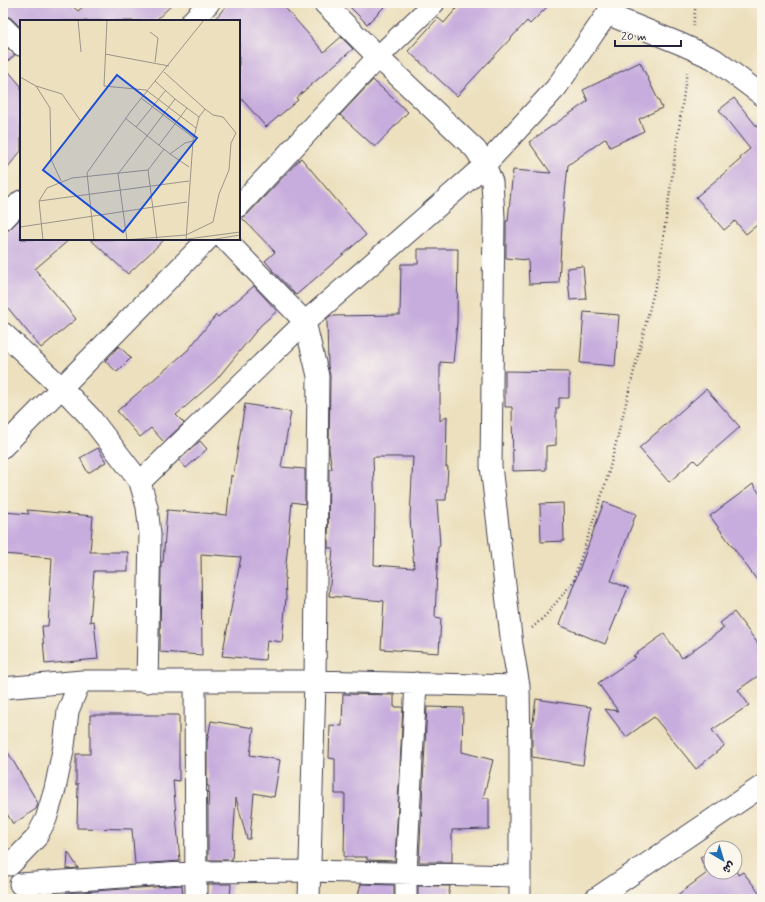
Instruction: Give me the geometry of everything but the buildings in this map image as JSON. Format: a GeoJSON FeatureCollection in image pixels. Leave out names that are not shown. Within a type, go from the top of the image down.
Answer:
{"type":"FeatureCollection","features":[{"type":"Feature","properties":{"kind":"street"},"geometry":{"type":"LineString","coordinates":[[193,20],[209,3]]}},
{"type":"Feature","properties":{"kind":"street"},"geometry":{"type":"LineString","coordinates":[[324,3],[378,57],[476,150],[485,165],[492,182],[494,218],[491,466],[512,645],[519,686],[520,899]]}},
{"type":"Feature","properties":{"kind":"street"},"geometry":{"type":"LineString","coordinates":[[240,205],[378,57],[434,3]]}},
{"type":"Feature","properties":{"kind":"street"},"geometry":{"type":"LineString","coordinates":[[140,482],[305,322],[485,165],[556,88],[610,8],[714,59],[762,95]]}},
{"type":"Feature","properties":{"kind":"street"},"geometry":{"type":"LineString","coordinates":[[3,27],[20,44]]}},
{"type":"Feature","properties":{"kind":"street"},"geometry":{"type":"LineString","coordinates":[[3,220],[20,202]]}},
{"type":"Feature","properties":{"kind":"street"},"geometry":{"type":"LineString","coordinates":[[3,447],[207,240]]}},
{"type":"Feature","properties":{"kind":"street"},"geometry":{"type":"LineString","coordinates":[[226,240],[305,322],[318,376],[315,681],[309,899]]}},
{"type":"Feature","properties":{"kind":"street"},"geometry":{"type":"LineString","coordinates":[[3,334],[62,388],[90,417],[140,482],[147,507],[150,534],[148,682]]}},
{"type":"Feature","properties":{"kind":"street"},"geometry":{"type":"LineString","coordinates":[[3,688],[82,681],[315,681],[519,686]]}},
{"type":"Feature","properties":{"kind":"street"},"geometry":{"type":"LineString","coordinates":[[82,681],[68,711],[64,746],[55,789],[46,819],[36,838],[7,860],[23,892],[196,872],[310,871],[519,876]]}},
{"type":"Feature","properties":{"kind":"street"},"geometry":{"type":"LineString","coordinates":[[195,682],[196,899]]}},
{"type":"Feature","properties":{"kind":"street"},"geometry":{"type":"LineString","coordinates":[[406,899],[406,873],[416,683]]}},
{"type":"Feature","properties":{"kind":"street"},"geometry":{"type":"LineString","coordinates":[[595,899],[762,786]]}},
{"type":"Feature","properties":{"kind":"path"},"geometry":{"type":"LineString","coordinates":[[512,645],[546,615],[573,582],[607,479],[658,275],[691,48],[696,3]]}}]}
